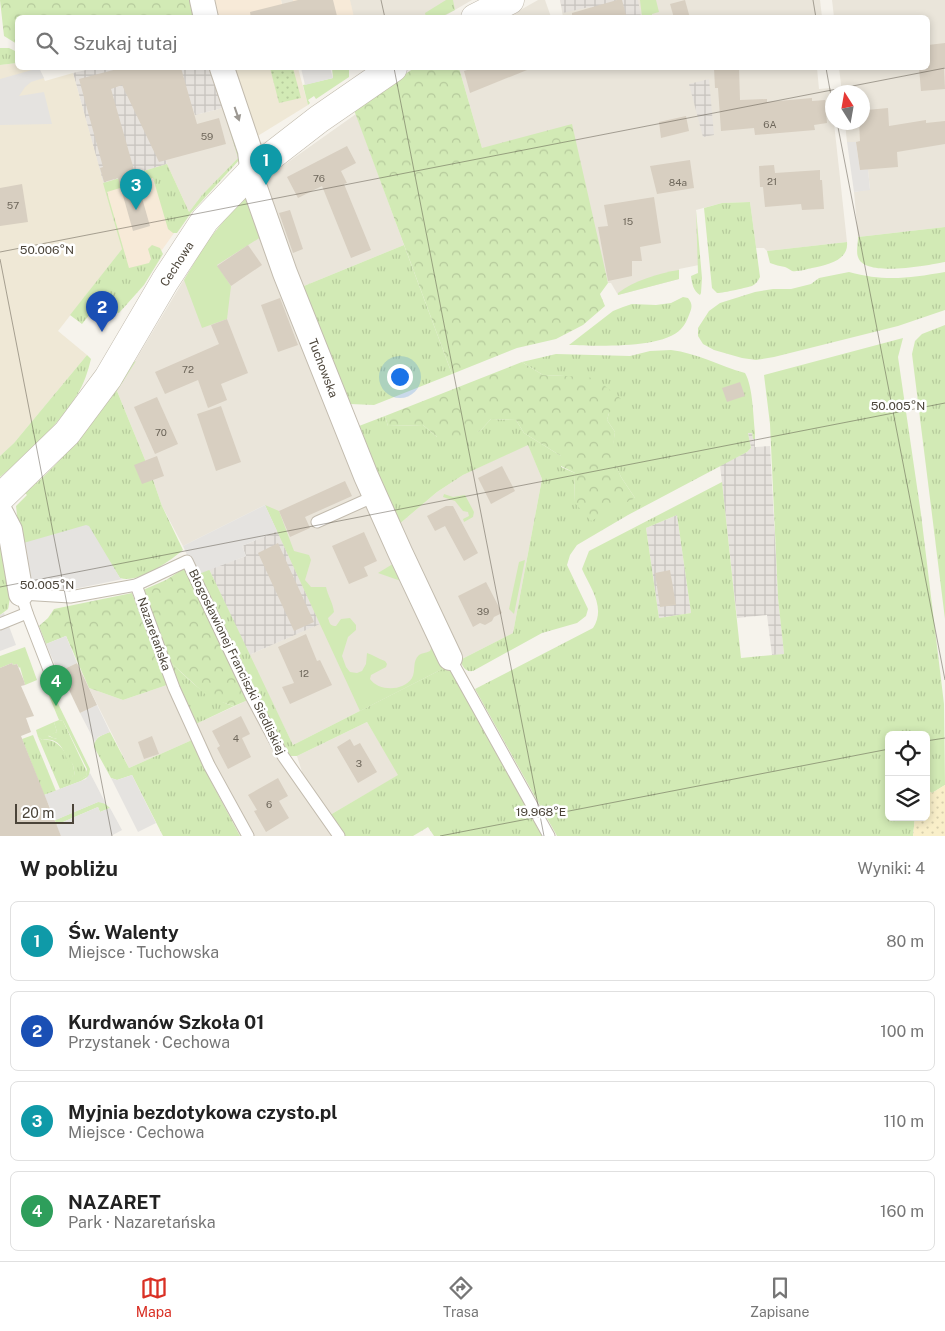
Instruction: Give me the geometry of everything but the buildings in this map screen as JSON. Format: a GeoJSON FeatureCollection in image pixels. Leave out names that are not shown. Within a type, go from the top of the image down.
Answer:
{"type":"FeatureCollection","features":[{"type":"Feature","properties":{"kind":"street"},"geometry":{"type":"LineString","coordinates":[[202,0],[205,15]]}},
{"type":"Feature","properties":{"kind":"street"},"geometry":{"type":"LineString","coordinates":[[482,15],[510,0]]}},
{"type":"Feature","properties":{"kind":"street","name":"Tuchowska"},"geometry":{"type":"LineString","coordinates":[[223,70],[250,151],[254,185],[285,273],[375,496],[450,658]]}},
{"type":"Feature","properties":{"kind":"street","name":"Cechowa"},"geometry":{"type":"LineString","coordinates":[[0,498],[67,433],[108,378],[165,281],[205,220],[252,171],[320,119],[390,70]]}},
{"type":"Feature","properties":{"kind":"street"},"geometry":{"type":"LineString","coordinates":[[0,511],[10,530],[24,603]]}},
{"type":"Feature","properties":{"kind":"lane"},"geometry":{"type":"LineString","coordinates":[[317,522],[375,496]]}},
{"type":"Feature","properties":{"kind":"lane","name":"Błogosławionej Franciszki Siedliskiej"},"geometry":{"type":"LineString","coordinates":[[136,585],[186,561],[251,696],[284,756],[339,836]]}},
{"type":"Feature","properties":{"kind":"lane","name":"Nazaretańska"},"geometry":{"type":"LineString","coordinates":[[24,603],[136,585],[162,658],[192,729],[248,836]]}},
{"type":"Feature","properties":{"kind":"lane"},"geometry":{"type":"LineString","coordinates":[[0,624],[24,603],[51,675]]}},
{"type":"Feature","properties":{"kind":"lane"},"geometry":{"type":"LineString","coordinates":[[450,658],[549,836]]}},
{"type":"Feature","properties":{"kind":"shaded area"},"geometry":{"type":"Polygon","coordinates":[[[211,0],[281,0],[285,15],[215,15],[211,0]]]}},
{"type":"Feature","properties":{"kind":"shaded area"},"geometry":{"type":"Polygon","coordinates":[[[281,0],[472,0],[446,15],[285,15],[281,0]]]}},
{"type":"Feature","properties":{"kind":"shaded area"},"geometry":{"type":"Polygon","coordinates":[[[293,0],[350,0],[354,15],[297,15],[293,0]]]}},
{"type":"Feature","properties":{"kind":"shaded area"},"geometry":{"type":"Polygon","coordinates":[[[538,0],[545,0],[550,15],[511,15],[538,0]]]}},
{"type":"Feature","properties":{"kind":"shaded area"},"geometry":{"type":"Polygon","coordinates":[[[560,0],[820,0],[822,15],[563,15],[560,0]]]}},
{"type":"Feature","properties":{"kind":"shaded area"},"geometry":{"type":"Polygon","coordinates":[[[560,0],[638,0],[641,15],[592,15],[589,7],[563,13],[560,0]]]}},
{"type":"Feature","properties":{"kind":"shaded area"},"geometry":{"type":"Polygon","coordinates":[[[832,0],[945,0],[945,227],[858,237],[854,192],[870,189],[868,170],[860,170],[856,142],[847,142],[846,130],[870,130],[870,85],[841,85],[839,70],[930,70],[930,15],[834,15],[832,0]]]}},
{"type":"Feature","properties":{"kind":"shaded area"},"geometry":{"type":"Polygon","coordinates":[[[15,63],[15,70],[40,70],[45,81],[73,73],[122,249],[58,331],[87,355],[14,443],[0,456],[0,65],[15,63]]]}},
{"type":"Feature","properties":{"kind":"shaded area"},"geometry":{"type":"Polygon","coordinates":[[[32,70],[40,70],[44,78],[31,82],[19,96],[44,92],[52,124],[0,125],[0,79],[32,70]]]}},
{"type":"Feature","properties":{"kind":"shaded area"},"geometry":{"type":"Polygon","coordinates":[[[86,70],[212,70],[223,108],[195,115],[192,107],[151,119],[167,164],[103,183],[73,73],[86,70]]]}},
{"type":"Feature","properties":{"kind":"shaded area"},"geometry":{"type":"Polygon","coordinates":[[[232,70],[299,70],[308,105],[256,137],[232,70]]]}},
{"type":"Feature","properties":{"kind":"shaded area"},"geometry":{"type":"Polygon","coordinates":[[[301,70],[331,70],[333,78],[305,85],[301,70]]]}},
{"type":"Feature","properties":{"kind":"shaded area"},"geometry":{"type":"Polygon","coordinates":[[[460,70],[817,70],[819,89],[825,88],[825,130],[835,130],[847,242],[767,251],[764,248],[756,248],[750,202],[722,203],[696,210],[699,265],[679,269],[679,279],[618,295],[611,283],[608,283],[605,272],[482,148],[460,70]]]}},
{"type":"Feature","properties":{"kind":"shaded area"},"geometry":{"type":"Polygon","coordinates":[[[709,79],[714,135],[703,137],[689,84],[709,79]]]}},
{"type":"Feature","properties":{"kind":"shaded area"},"geometry":{"type":"Polygon","coordinates":[[[193,107],[195,115],[223,108],[239,157],[202,195],[189,212],[167,164],[150,119],[193,107]]]}},
{"type":"Feature","properties":{"kind":"shaded area"},"geometry":{"type":"Polygon","coordinates":[[[356,114],[404,245],[299,288],[260,182],[356,114]]]}},
{"type":"Feature","properties":{"kind":"shaded area"},"geometry":{"type":"Polygon","coordinates":[[[847,142],[856,142],[860,170],[868,169],[870,190],[854,192],[847,142]]]}},
{"type":"Feature","properties":{"kind":"shaded area"},"geometry":{"type":"Polygon","coordinates":[[[167,164],[189,212],[152,264],[128,271],[103,183],[167,164]]]}},
{"type":"Feature","properties":{"kind":"shaded area"},"geometry":{"type":"Polygon","coordinates":[[[248,191],[361,494],[392,559],[448,666],[293,745],[249,655],[319,624],[265,505],[183,546],[162,506],[117,391],[206,243],[248,191]]]}},
{"type":"Feature","properties":{"kind":"shaded area"},"geometry":{"type":"Polygon","coordinates":[[[752,432],[753,439],[755,439],[755,447],[770,446],[778,597],[784,654],[772,655],[767,615],[737,618],[720,465],[747,452],[751,448],[748,433],[752,432]]]}},
{"type":"Feature","properties":{"kind":"shaded area"},"geometry":{"type":"Polygon","coordinates":[[[528,444],[542,479],[513,633],[462,659],[414,568],[417,560],[397,526],[437,492],[463,475],[528,444]]]}},
{"type":"Feature","properties":{"kind":"shaded area"},"geometry":{"type":"Polygon","coordinates":[[[265,505],[277,531],[242,546],[246,556],[196,575],[183,546],[265,505]]]}},
{"type":"Feature","properties":{"kind":"shaded area"},"geometry":{"type":"Polygon","coordinates":[[[677,515],[691,613],[659,618],[646,528],[677,515]]]}},
{"type":"Feature","properties":{"kind":"shaded area"},"geometry":{"type":"Polygon","coordinates":[[[86,525],[89,526],[120,578],[123,579],[69,590],[27,587],[20,544],[86,525]]]}},
{"type":"Feature","properties":{"kind":"shaded area"},"geometry":{"type":"Polygon","coordinates":[[[277,531],[320,624],[249,655],[209,569],[246,556],[242,546],[277,531]]]}},
{"type":"Feature","properties":{"kind":"shaded area"},"geometry":{"type":"Polygon","coordinates":[[[4,613],[16,645],[0,651],[0,615],[4,613]]]}},
{"type":"Feature","properties":{"kind":"shaded area"},"geometry":{"type":"Polygon","coordinates":[[[66,636],[77,663],[58,672],[46,644],[66,636]]]}},
{"type":"Feature","properties":{"kind":"shaded area"},"geometry":{"type":"Polygon","coordinates":[[[167,685],[196,724],[248,700],[334,836],[240,836],[192,740],[129,768],[89,688],[123,700],[167,685]]]}},
{"type":"Feature","properties":{"kind":"shaded area"},"geometry":{"type":"Polygon","coordinates":[[[97,705],[110,732],[98,737],[95,742],[80,713],[97,705]]]}},
{"type":"Feature","properties":{"kind":"shaded area"},"geometry":{"type":"Polygon","coordinates":[[[367,722],[399,775],[330,815],[303,775],[297,756],[367,722]]]}},
{"type":"Feature","properties":{"kind":"shaded area"},"geometry":{"type":"Polygon","coordinates":[[[90,773],[106,804],[98,802],[56,820],[44,795],[86,779],[90,773]]]}},
{"type":"Feature","properties":{"kind":"shaded area"},"geometry":{"type":"Polygon","coordinates":[[[132,775],[156,823],[138,832],[111,778],[117,780],[132,775]]]}},
{"type":"Feature","properties":{"kind":"shaded area"},"geometry":{"type":"Polygon","coordinates":[[[98,807],[100,812],[110,808],[122,830],[111,836],[61,836],[56,825],[98,807]]]}},
{"type":"Feature","properties":{"kind":"green space"},"geometry":{"type":"Polygon","coordinates":[[[0,0],[194,0],[196,15],[15,15],[15,43],[4,36],[0,0]]]}},
{"type":"Feature","properties":{"kind":"green space"},"geometry":{"type":"Polygon","coordinates":[[[446,0],[453,0],[455,10],[445,15],[426,15],[425,13],[446,0]]]}},
{"type":"Feature","properties":{"kind":"green space"},"geometry":{"type":"Polygon","coordinates":[[[640,0],[656,0],[659,12],[652,15],[642,15],[640,0]]]}},
{"type":"Feature","properties":{"kind":"green space"},"geometry":{"type":"Polygon","coordinates":[[[0,48],[9,48],[15,51],[15,63],[0,65],[0,48]]]}},
{"type":"Feature","properties":{"kind":"green space"},"geometry":{"type":"Polygon","coordinates":[[[271,70],[294,70],[301,98],[279,103],[271,70]]]}},
{"type":"Feature","properties":{"kind":"green space"},"geometry":{"type":"Polygon","coordinates":[[[332,70],[349,70],[349,77],[316,99],[314,96],[308,100],[310,103],[308,105],[303,85],[333,78],[332,70]]]}},
{"type":"Feature","properties":{"kind":"green space"},"geometry":{"type":"Polygon","coordinates":[[[411,70],[460,70],[482,148],[572,124],[608,283],[600,294],[605,306],[583,325],[556,339],[517,348],[452,374],[354,110],[411,70]]]}},
{"type":"Feature","properties":{"kind":"green space"},"geometry":{"type":"Polygon","coordinates":[[[213,75],[241,158],[191,213],[177,233],[173,233],[168,229],[153,178],[107,192],[129,268],[149,263],[151,259],[148,249],[152,245],[160,248],[163,254],[144,285],[119,313],[94,309],[82,324],[70,315],[122,249],[103,183],[167,164],[189,212],[202,195],[238,158],[213,75]]]}},
{"type":"Feature","properties":{"kind":"green space"},"geometry":{"type":"Polygon","coordinates":[[[248,191],[264,235],[217,265],[231,286],[227,319],[202,328],[184,280],[206,243],[248,191]]]}},
{"type":"Feature","properties":{"kind":"green space"},"geometry":{"type":"Polygon","coordinates":[[[750,202],[760,277],[752,286],[717,293],[712,288],[704,208],[722,203],[750,202]]]}},
{"type":"Feature","properties":{"kind":"green space"},"geometry":{"type":"Polygon","coordinates":[[[696,210],[702,278],[700,295],[694,289],[691,276],[698,273],[696,210]]]}},
{"type":"Feature","properties":{"kind":"green space"},"geometry":{"type":"Polygon","coordinates":[[[945,227],[945,262],[884,269],[863,263],[858,257],[858,237],[945,227]]]}},
{"type":"Feature","properties":{"kind":"green space"},"geometry":{"type":"Polygon","coordinates":[[[847,242],[844,254],[836,261],[797,271],[770,263],[767,251],[847,242]]]}},
{"type":"Feature","properties":{"kind":"green space"},"geometry":{"type":"Polygon","coordinates":[[[404,245],[452,374],[374,405],[350,404],[299,288],[404,245]]]}},
{"type":"Feature","properties":{"kind":"green space"},"geometry":{"type":"Polygon","coordinates":[[[679,270],[679,279],[618,295],[624,289],[639,281],[655,275],[679,270]]]}},
{"type":"Feature","properties":{"kind":"green space"},"geometry":{"type":"Polygon","coordinates":[[[849,272],[874,277],[897,278],[945,272],[945,310],[898,326],[756,360],[714,350],[703,344],[698,336],[698,328],[709,311],[720,303],[755,292],[791,289],[811,284],[819,278],[849,272]]]}},
{"type":"Feature","properties":{"kind":"green space"},"geometry":{"type":"Polygon","coordinates":[[[683,297],[690,300],[691,310],[684,326],[672,335],[660,340],[628,345],[569,345],[613,311],[632,304],[656,305],[671,303],[683,297]]]}},
{"type":"Feature","properties":{"kind":"green space"},"geometry":{"type":"Polygon","coordinates":[[[945,325],[945,619],[912,354],[915,341],[922,334],[945,325]]]}},
{"type":"Feature","properties":{"kind":"green space"},"geometry":{"type":"Polygon","coordinates":[[[903,338],[898,357],[921,514],[944,704],[945,785],[932,793],[930,792],[930,731],[885,731],[885,821],[915,821],[913,836],[557,836],[475,689],[593,628],[597,621],[598,606],[582,569],[589,551],[722,482],[741,658],[784,654],[778,598],[770,424],[764,375],[903,338]],[[677,515],[646,528],[659,618],[691,613],[677,515]]]}},
{"type":"Feature","properties":{"kind":"green space"},"geometry":{"type":"Polygon","coordinates":[[[671,350],[690,354],[745,373],[751,393],[755,432],[755,439],[753,439],[752,433],[748,433],[751,448],[747,452],[628,515],[577,545],[570,555],[567,565],[588,609],[586,616],[577,623],[542,633],[473,671],[466,670],[460,660],[513,633],[542,479],[528,445],[463,475],[437,492],[397,526],[355,429],[385,416],[388,426],[423,425],[437,437],[480,431],[491,419],[516,420],[524,433],[561,456],[561,467],[575,473],[574,502],[635,498],[621,477],[611,456],[615,432],[607,420],[609,413],[565,376],[543,375],[522,362],[556,354],[630,356],[650,351],[671,350]]]}},
{"type":"Feature","properties":{"kind":"green space"},"geometry":{"type":"Polygon","coordinates":[[[87,355],[91,359],[84,382],[70,406],[42,439],[0,477],[0,456],[14,443],[87,355]]]}},
{"type":"Feature","properties":{"kind":"green space"},"geometry":{"type":"Polygon","coordinates":[[[136,361],[117,391],[162,506],[183,550],[144,575],[127,579],[120,578],[106,556],[20,544],[16,506],[27,495],[25,493],[70,448],[132,363],[136,361]]]}},
{"type":"Feature","properties":{"kind":"green space"},"geometry":{"type":"Polygon","coordinates":[[[522,362],[543,375],[589,377],[605,386],[621,399],[609,413],[607,420],[615,432],[612,456],[621,477],[635,498],[591,521],[574,502],[575,473],[561,466],[561,456],[524,433],[516,420],[491,419],[480,431],[449,441],[437,437],[423,425],[388,426],[385,416],[522,362]]]}},
{"type":"Feature","properties":{"kind":"green space"},"geometry":{"type":"Polygon","coordinates":[[[444,494],[453,497],[465,495],[474,512],[473,517],[464,522],[463,519],[469,516],[468,512],[463,511],[455,501],[443,497],[444,494]]]}},
{"type":"Feature","properties":{"kind":"green space"},"geometry":{"type":"Polygon","coordinates":[[[265,505],[279,511],[294,551],[309,555],[311,560],[305,580],[311,587],[326,587],[334,612],[328,618],[332,626],[336,626],[341,619],[350,618],[356,625],[356,630],[348,637],[342,656],[350,672],[357,673],[362,671],[366,664],[367,653],[385,661],[387,664],[386,667],[371,675],[370,679],[384,688],[397,688],[408,683],[412,678],[417,657],[430,651],[430,639],[423,629],[401,581],[378,573],[396,562],[448,666],[360,711],[265,505]]]}},
{"type":"Feature","properties":{"kind":"green space"},"geometry":{"type":"Polygon","coordinates":[[[0,525],[12,587],[8,609],[0,615],[0,525]]]}},
{"type":"Feature","properties":{"kind":"green space"},"geometry":{"type":"Polygon","coordinates":[[[525,560],[514,614],[509,609],[519,562],[525,560]]]}},
{"type":"Feature","properties":{"kind":"green space"},"geometry":{"type":"Polygon","coordinates":[[[186,567],[248,700],[234,706],[205,694],[169,661],[143,590],[166,580],[186,567]]]}},
{"type":"Feature","properties":{"kind":"green space"},"geometry":{"type":"Polygon","coordinates":[[[209,569],[293,745],[448,666],[542,836],[434,836],[428,827],[413,836],[344,836],[330,815],[398,775],[367,722],[297,756],[289,756],[265,714],[196,575],[209,569]]]}},
{"type":"Feature","properties":{"kind":"green space"},"geometry":{"type":"Polygon","coordinates":[[[132,593],[167,685],[123,700],[89,688],[66,636],[46,644],[39,626],[54,609],[132,593]]]}},
{"type":"Feature","properties":{"kind":"green space"},"geometry":{"type":"Polygon","coordinates":[[[25,647],[37,680],[25,685],[20,667],[12,663],[0,668],[0,656],[25,647]]]}},
{"type":"Feature","properties":{"kind":"green space"},"geometry":{"type":"Polygon","coordinates":[[[169,661],[206,694],[234,706],[196,724],[169,661]]]}},
{"type":"Feature","properties":{"kind":"green space"},"geometry":{"type":"Polygon","coordinates":[[[45,677],[90,769],[89,776],[81,781],[80,779],[86,776],[87,769],[63,721],[59,720],[42,679],[45,677]]]}},
{"type":"Feature","properties":{"kind":"green space"},"geometry":{"type":"Polygon","coordinates":[[[63,721],[87,772],[81,781],[60,789],[38,737],[42,740],[55,742],[67,756],[56,738],[48,735],[57,732],[54,722],[63,721]],[[68,757],[73,777],[75,776],[73,765],[68,757]]]}},
{"type":"Feature","properties":{"kind":"green space"},"geometry":{"type":"Polygon","coordinates":[[[54,722],[57,732],[48,736],[61,739],[73,765],[76,781],[58,743],[51,740],[42,740],[38,737],[36,730],[54,722]]]}},
{"type":"Feature","properties":{"kind":"green space"},"geometry":{"type":"Polygon","coordinates":[[[110,732],[129,768],[192,740],[240,836],[163,836],[132,775],[117,780],[111,778],[94,747],[94,744],[101,735],[110,732]]]}},
{"type":"Feature","properties":{"kind":"green space"},"geometry":{"type":"Polygon","coordinates":[[[33,735],[56,791],[44,795],[22,739],[33,735]]]}},
{"type":"Feature","properties":{"kind":"green space"},"geometry":{"type":"Polygon","coordinates":[[[98,802],[103,802],[110,808],[100,812],[98,807],[56,825],[55,820],[98,802]]]}},
{"type":"Feature","properties":{"kind":"sand"},"geometry":{"type":"Polygon","coordinates":[[[945,785],[945,836],[913,836],[915,821],[930,821],[930,792],[932,793],[945,785]]]}},
{"type":"Feature","properties":{"kind":"place","name":"Św. Walenty"},"geometry":{"type":"Point","coordinates":[266,185]}},
{"type":"Feature","properties":{"kind":"place","name":"Myjnia bezdotykowa czysto.pl"},"geometry":{"type":"Point","coordinates":[136,210]}},
{"type":"Feature","properties":{"kind":"place","name":"Kurdwanów Szkoła 01"},"geometry":{"type":"Point","coordinates":[102,332]}},
{"type":"Feature","properties":{"kind":"place","name":"NAZARET"},"geometry":{"type":"Point","coordinates":[56,706]}}]}
